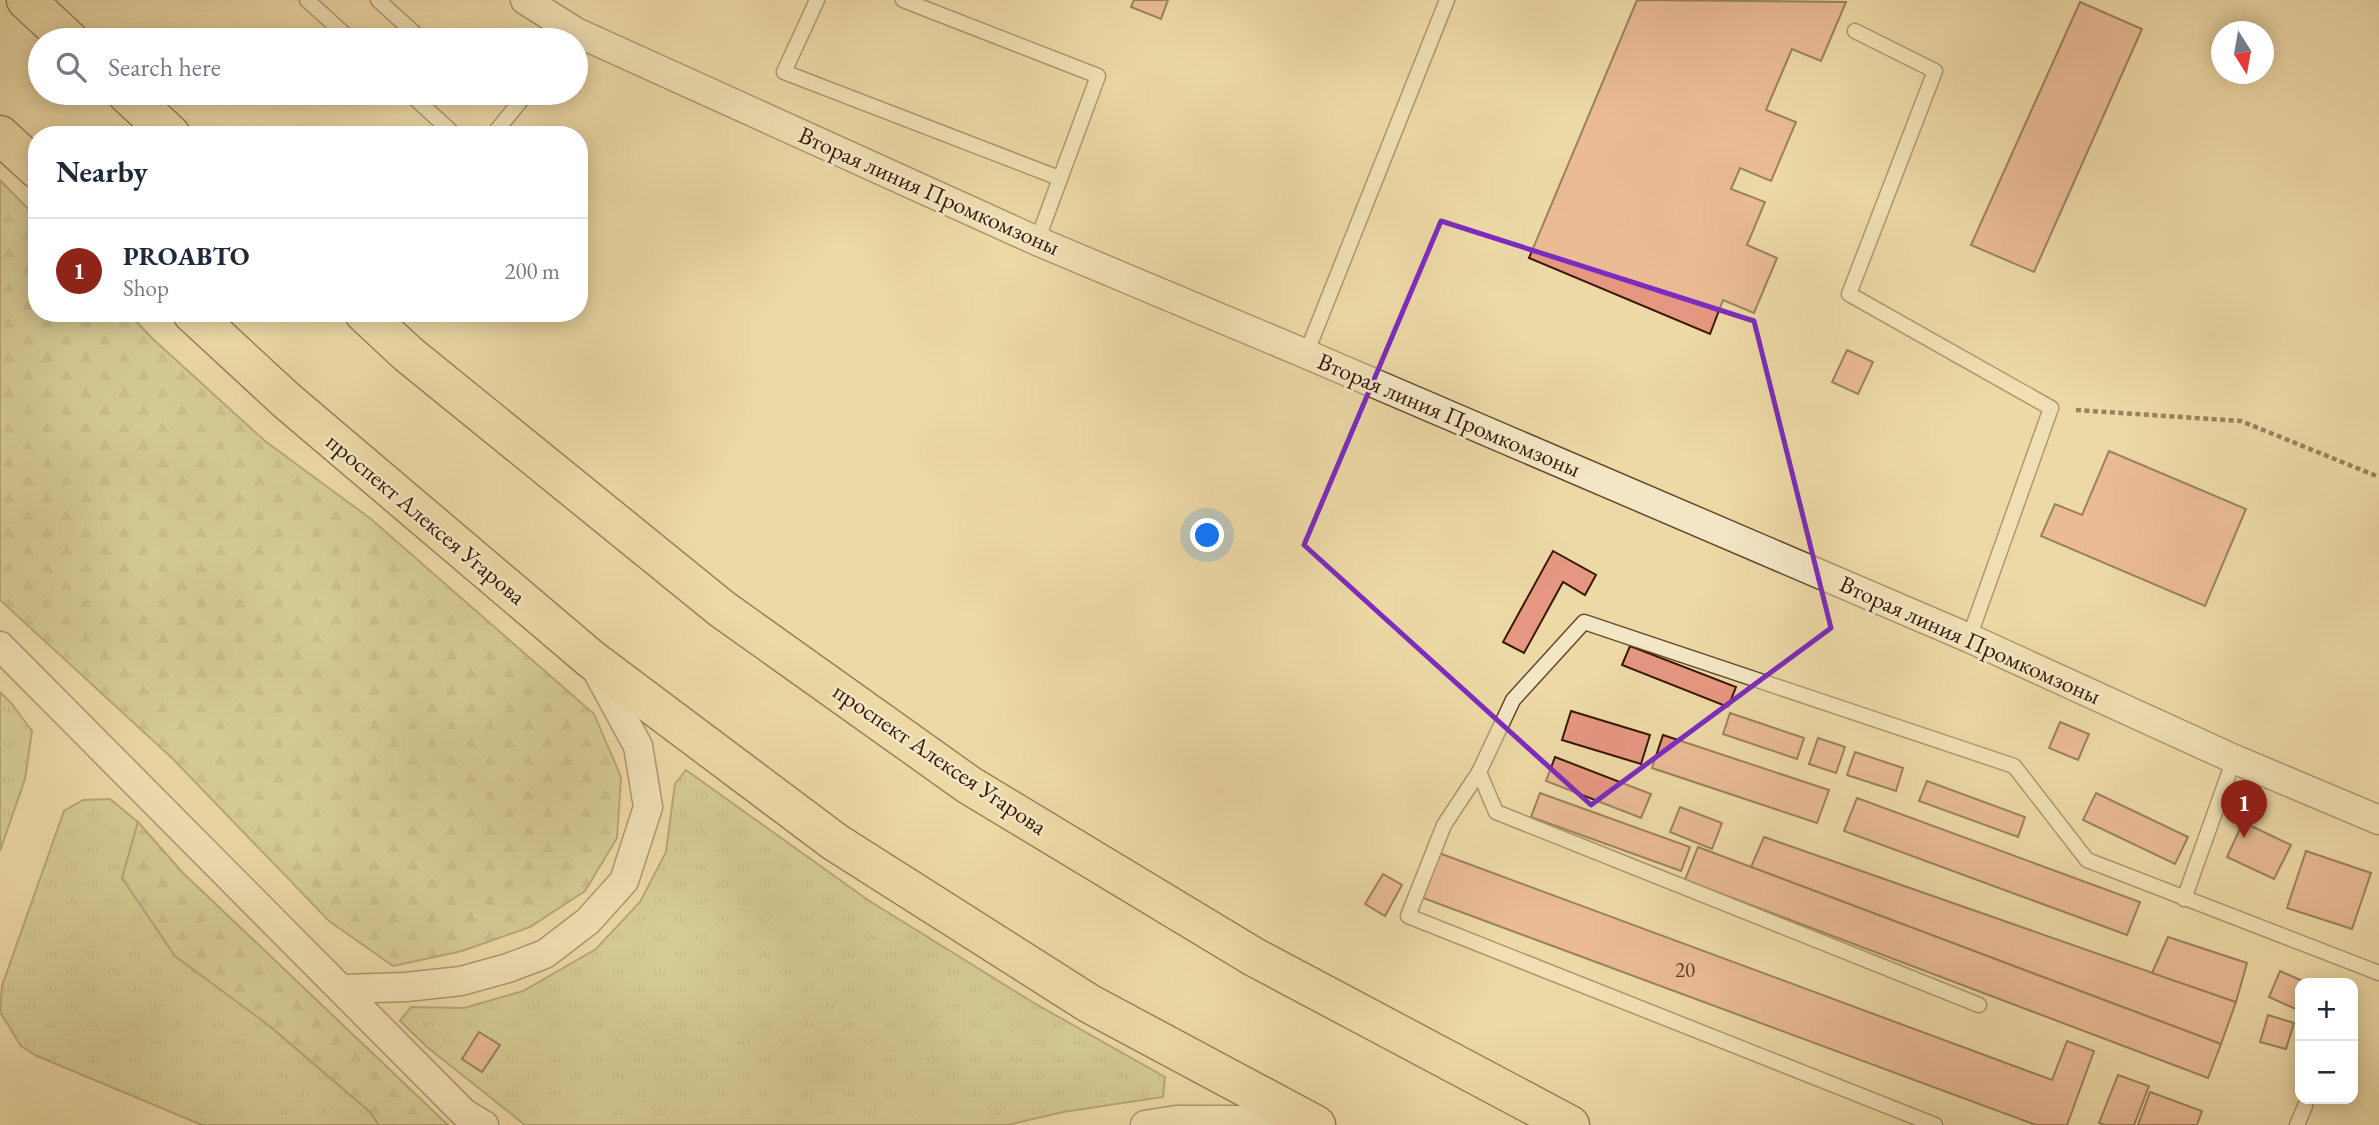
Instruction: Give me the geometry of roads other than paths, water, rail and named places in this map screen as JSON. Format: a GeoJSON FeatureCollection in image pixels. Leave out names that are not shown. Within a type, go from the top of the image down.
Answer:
{"type":"FeatureCollection","features":[{"type":"Feature","properties":{"kind":"main road"},"geometry":{"type":"LineString","coordinates":[[26,0],[56,28]]}},
{"type":"Feature","properties":{"kind":"main road"},"geometry":{"type":"LineString","coordinates":[[139,105],[161,126]]}},
{"type":"Feature","properties":{"kind":"main road"},"geometry":{"type":"LineString","coordinates":[[0,135],[28,161]]}},
{"type":"Feature","properties":{"kind":"main road","name":"проспект Алексея Угарова"},"geometry":{"type":"LineString","coordinates":[[202,322],[286,400],[591,659],[835,842],[1090,1004],[1311,1123]]}},
{"type":"Feature","properties":{"kind":"main road","name":"проспект Алексея Угарова"},"geometry":{"type":"LineString","coordinates":[[374,322],[408,354],[722,609],[969,785],[1254,957],[1570,1125]]}},
{"type":"Feature","properties":{"kind":"street","name":"Вторая линия Промкомзоны"},"geometry":{"type":"LineString","coordinates":[[525,0],[562,28]]}},
{"type":"Feature","properties":{"kind":"street","name":"Вторая линия Промкомзоны"},"geometry":{"type":"LineString","coordinates":[[588,43],[1037,241],[1969,638],[2234,759],[2379,820]]}},
{"type":"Feature","properties":{"kind":"street"},"geometry":{"type":"LineString","coordinates":[[0,646],[464,1113],[485,1125]]}},
{"type":"Feature","properties":{"kind":"street"},"geometry":{"type":"LineString","coordinates":[[343,989],[407,987],[460,981],[508,968],[545,954],[588,921],[624,881],[648,807],[638,746],[591,659]]}},
{"type":"Feature","properties":{"kind":"street","name":"проспект Алексея Угарова"},"geometry":{"type":"LineString","coordinates":[[1146,1125],[1176,1120],[1311,1123]]}},
{"type":"Feature","properties":{"kind":"lane"},"geometry":{"type":"LineString","coordinates":[[307,0],[338,28]]}},
{"type":"Feature","properties":{"kind":"lane"},"geometry":{"type":"LineString","coordinates":[[378,0],[409,28]]}},
{"type":"Feature","properties":{"kind":"lane"},"geometry":{"type":"LineString","coordinates":[[817,0],[784,72],[1059,178]]}},
{"type":"Feature","properties":{"kind":"lane"},"geometry":{"type":"LineString","coordinates":[[903,0],[1098,76],[1037,241]]}},
{"type":"Feature","properties":{"kind":"lane"},"geometry":{"type":"LineString","coordinates":[[1306,354],[1447,0]]}},
{"type":"Feature","properties":{"kind":"lane"},"geometry":{"type":"LineString","coordinates":[[1855,32],[1935,71],[1849,294],[2051,408],[1969,638]]}},
{"type":"Feature","properties":{"kind":"lane"},"geometry":{"type":"LineString","coordinates":[[422,105],[445,126]]}},
{"type":"Feature","properties":{"kind":"lane"},"geometry":{"type":"LineString","coordinates":[[500,126],[517,105]]}},
{"type":"Feature","properties":{"kind":"lane"},"geometry":{"type":"LineString","coordinates":[[1935,1125],[1408,916],[1444,825],[1479,772],[1513,700],[1584,622],[2014,766],[2087,860],[2184,900],[2379,973]]}},
{"type":"Feature","properties":{"kind":"lane"},"geometry":{"type":"LineString","coordinates":[[2184,900],[2234,759]]}},
{"type":"Feature","properties":{"kind":"lane"},"geometry":{"type":"LineString","coordinates":[[1479,772],[1496,812],[1979,1005]]}},
{"type":"Feature","properties":{"kind":"lane"},"geometry":{"type":"LineString","coordinates":[[2298,1125],[2305,1106]]}},
{"type":"Feature","properties":{"kind":"place","name":"PROАВТО"},"geometry":{"type":"Point","coordinates":[2244,838]}}]}
